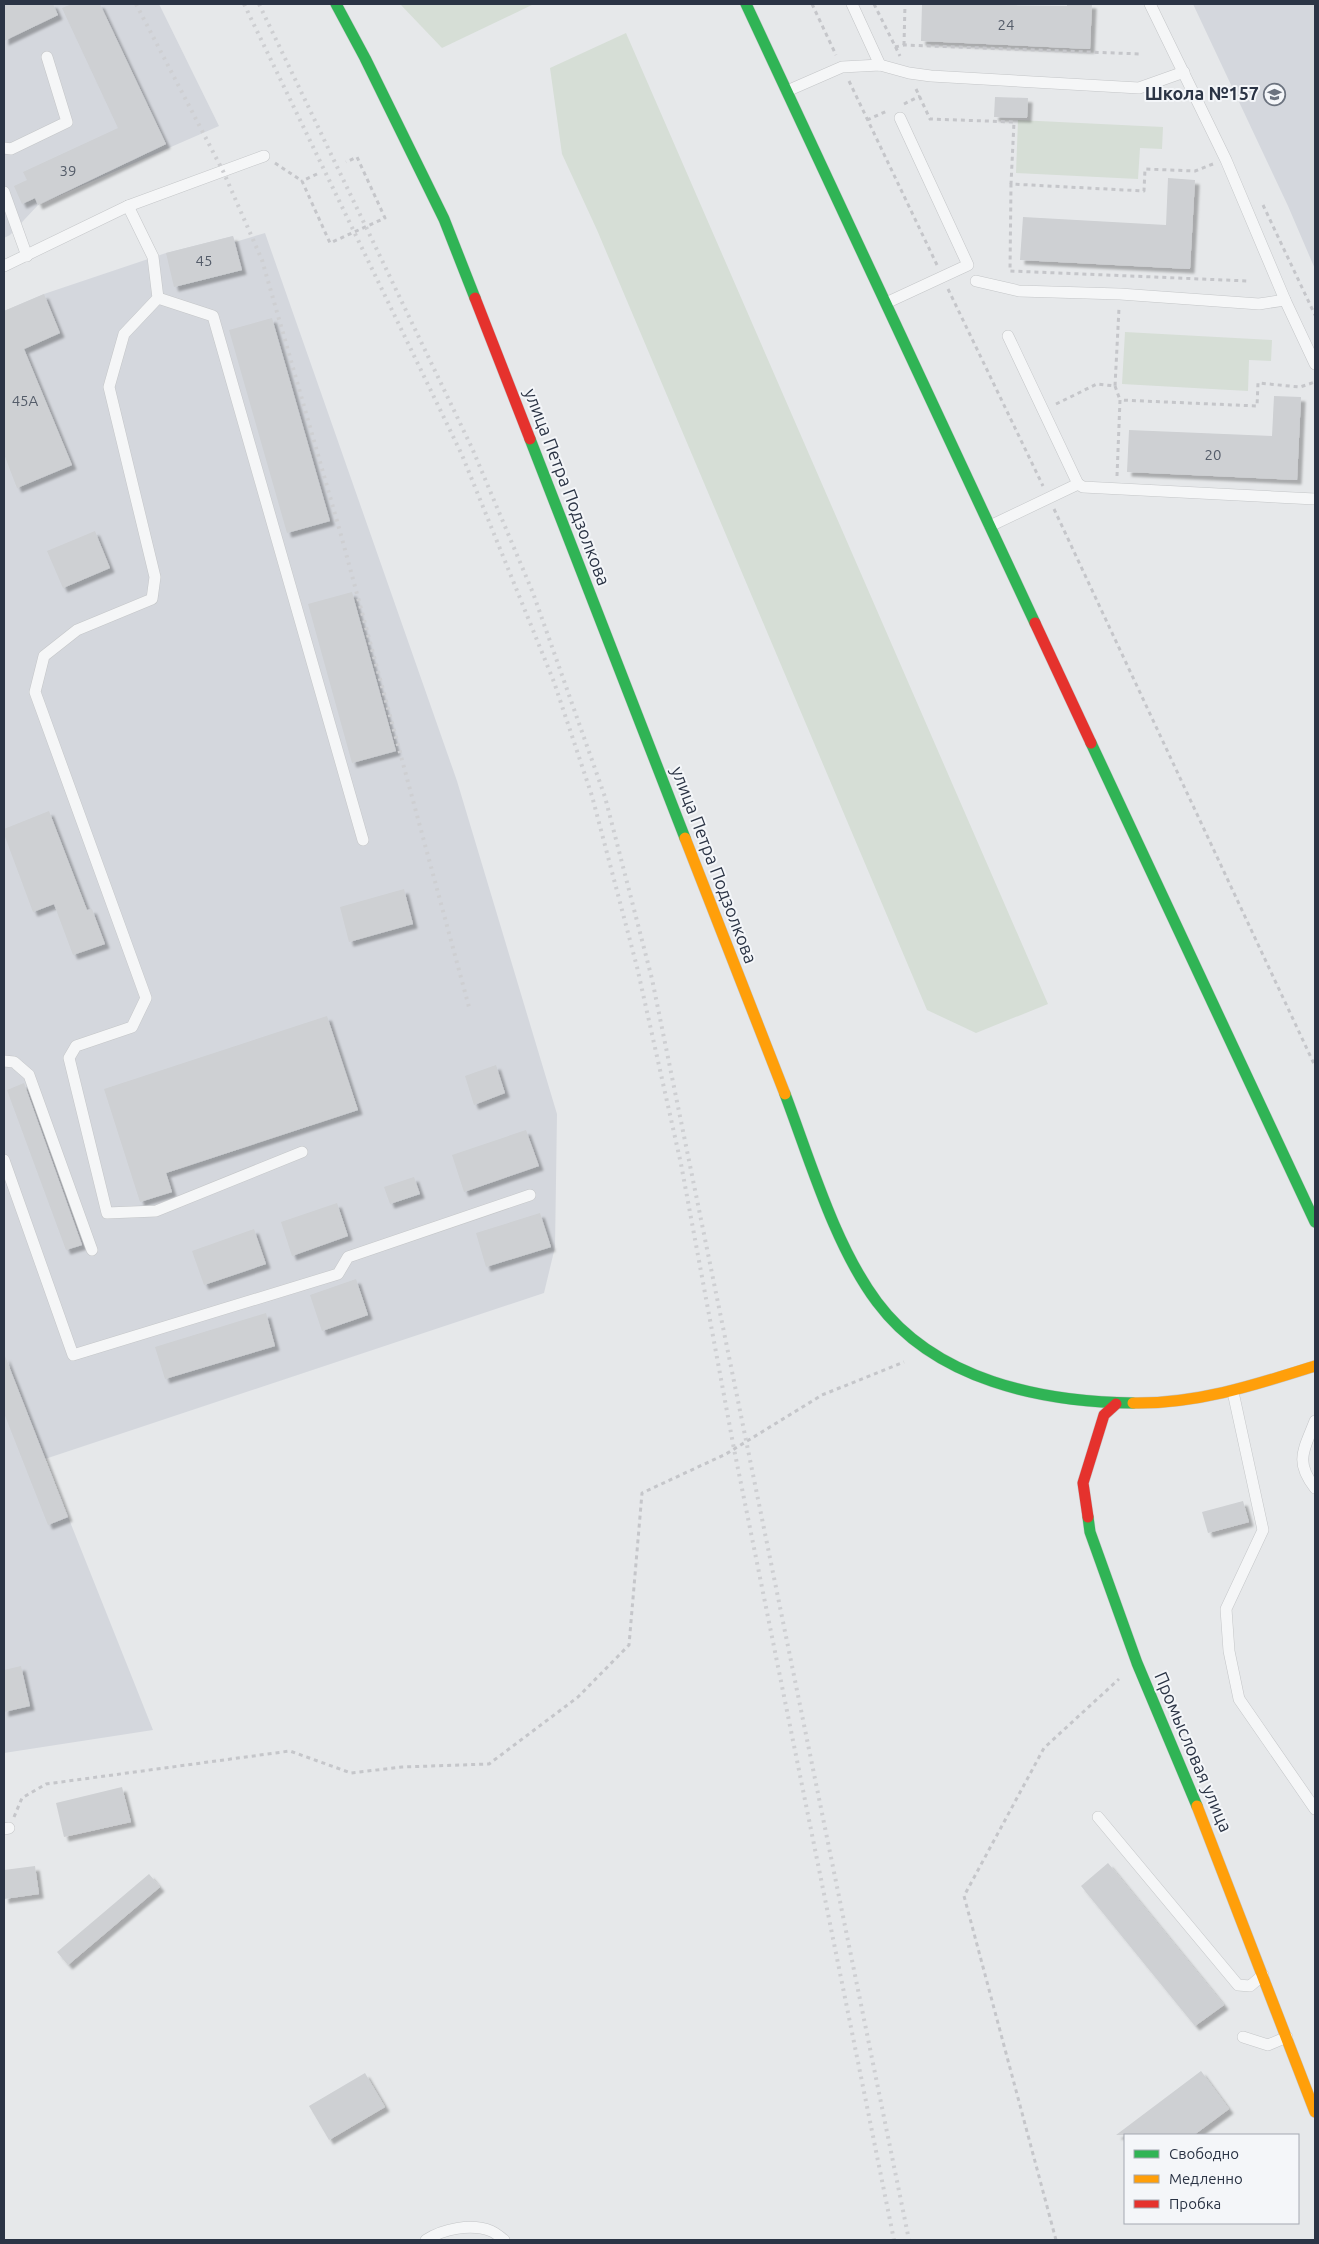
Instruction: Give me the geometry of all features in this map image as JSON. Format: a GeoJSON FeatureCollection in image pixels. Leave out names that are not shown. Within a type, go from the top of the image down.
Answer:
{"type":"FeatureCollection","features":[{"type":"Feature","properties":{"kind":"street","name":"улица Петра Подзолкова"},"geometry":{"type":"LineString","coordinates":[[336,4],[365,58],[444,219],[842,1242],[876,1302],[916,1342],[937,1358],[970,1374],[1035,1393],[1116,1404],[1185,1401],[1233,1390],[1315,1366]]}},
{"type":"Feature","properties":{"kind":"street"},"geometry":{"type":"LineString","coordinates":[[746,4],[1315,1222]]}},
{"type":"Feature","properties":{"kind":"street","name":"Промысловая улица"},"geometry":{"type":"LineString","coordinates":[[1116,1404],[1104,1415],[1083,1483],[1090,1532],[1137,1663],[1217,1854],[1315,2112]]}},
{"type":"Feature","properties":{"kind":"lane"},"geometry":{"type":"LineString","coordinates":[[852,4],[880,65]]}},
{"type":"Feature","properties":{"kind":"lane"},"geometry":{"type":"LineString","coordinates":[[1150,4],[1226,160],[1285,300],[1315,364]]}},
{"type":"Feature","properties":{"kind":"lane"},"geometry":{"type":"LineString","coordinates":[[4,148],[11,148],[67,122],[47,57]]}},
{"type":"Feature","properties":{"kind":"lane"},"geometry":{"type":"LineString","coordinates":[[787,91],[842,67],[880,65],[909,73],[931,76],[1139,88],[1184,72]]}},
{"type":"Feature","properties":{"kind":"lane"},"geometry":{"type":"LineString","coordinates":[[900,118],[978,286],[1259,304],[1285,300]]}},
{"type":"Feature","properties":{"kind":"lane"},"geometry":{"type":"LineString","coordinates":[[4,266],[128,206],[264,156]]}},
{"type":"Feature","properties":{"kind":"lane"},"geometry":{"type":"LineString","coordinates":[[4,192],[27,256]]}},
{"type":"Feature","properties":{"kind":"lane"},"geometry":{"type":"LineString","coordinates":[[128,206],[153,257],[158,298]]}},
{"type":"Feature","properties":{"kind":"lane"},"geometry":{"type":"LineString","coordinates":[[886,303],[968,265]]}},
{"type":"Feature","properties":{"kind":"lane"},"geometry":{"type":"LineString","coordinates":[[158,298],[213,316],[363,840]]}},
{"type":"Feature","properties":{"kind":"lane"},"geometry":{"type":"LineString","coordinates":[[158,298],[124,334],[110,387],[155,577],[152,600],[77,630],[44,656],[35,692],[146,998],[132,1027],[76,1046],[68,1058],[107,1213],[156,1211],[302,1152]]}},
{"type":"Feature","properties":{"kind":"lane"},"geometry":{"type":"LineString","coordinates":[[1008,336],[1078,484],[1084,487],[1315,499]]}},
{"type":"Feature","properties":{"kind":"lane"},"geometry":{"type":"LineString","coordinates":[[990,526],[1078,484]]}},
{"type":"Feature","properties":{"kind":"lane"},"geometry":{"type":"LineString","coordinates":[[4,1061],[14,1062],[29,1075],[92,1250]]}},
{"type":"Feature","properties":{"kind":"lane"},"geometry":{"type":"LineString","coordinates":[[4,1160],[73,1355],[338,1274],[348,1257],[530,1195]]}},
{"type":"Feature","properties":{"kind":"lane"},"geometry":{"type":"LineString","coordinates":[[1233,1390],[1263,1530],[1226,1609],[1229,1651],[1238,1699],[1315,1809]]}},
{"type":"Feature","properties":{"kind":"lane"},"geometry":{"type":"LineString","coordinates":[[1315,1421],[1301,1457],[1306,1477],[1315,1488]]}},
{"type":"Feature","properties":{"kind":"lane"},"geometry":{"type":"LineString","coordinates":[[1098,1817],[1238,1986],[1250,1986],[1264,1975]]}},
{"type":"Feature","properties":{"kind":"lane"},"geometry":{"type":"LineString","coordinates":[[1243,2037],[1268,2045],[1287,2037]]}},
{"type":"Feature","properties":{"kind":"lane"},"geometry":{"type":"LineString","coordinates":[[426,2240],[433,2235],[466,2226],[491,2231],[504,2240]]}},
{"type":"Feature","properties":{"kind":"path"},"geometry":{"type":"LineString","coordinates":[[812,4],[1049,498],[1315,1066]]}},
{"type":"Feature","properties":{"kind":"path"},"geometry":{"type":"LineString","coordinates":[[874,4],[930,119],[1014,122],[1010,272],[1249,281]]}},
{"type":"Feature","properties":{"kind":"path"},"geometry":{"type":"LineString","coordinates":[[904,45],[905,4]]}},
{"type":"Feature","properties":{"kind":"path"},"geometry":{"type":"LineString","coordinates":[[895,48],[904,45],[1141,54]]}},
{"type":"Feature","properties":{"kind":"path"},"geometry":{"type":"LineString","coordinates":[[264,156],[302,181],[330,243],[385,218],[357,157],[346,162]]}},
{"type":"Feature","properties":{"kind":"path"},"geometry":{"type":"LineString","coordinates":[[1011,184],[1144,191],[1145,169],[1195,171],[1226,160]]}},
{"type":"Feature","properties":{"kind":"path"},"geometry":{"type":"LineString","coordinates":[[302,181],[317,174]]}},
{"type":"Feature","properties":{"kind":"path"},"geometry":{"type":"LineString","coordinates":[[1117,484],[1120,400],[1115,386],[1120,294]]}},
{"type":"Feature","properties":{"kind":"path"},"geometry":{"type":"LineString","coordinates":[[1120,400],[1257,406],[1258,383],[1300,387],[1315,382]]}},
{"type":"Feature","properties":{"kind":"path"},"geometry":{"type":"LineString","coordinates":[[1043,410],[1097,384],[1115,386]]}},
{"type":"Feature","properties":{"kind":"path"},"geometry":{"type":"LineString","coordinates":[[7,1828],[22,1798],[46,1784],[156,1768],[290,1751],[351,1773],[402,1767],[489,1764],[578,1697],[629,1645],[642,1493],[726,1454],[822,1395],[905,1361]]}},
{"type":"Feature","properties":{"kind":"path"},"geometry":{"type":"LineString","coordinates":[[1056,2240],[964,1896],[1044,1748],[1137,1663]]}},
{"type":"Feature","properties":{"kind":"shaded area"},"geometry":{"type":"Polygon","coordinates":[[[4,4],[159,4],[219,126],[38,205],[10,235],[4,238],[4,4]]]}},
{"type":"Feature","properties":{"kind":"shaded area"},"geometry":{"type":"Polygon","coordinates":[[[400,4],[534,4],[442,48],[400,4]]]}},
{"type":"Feature","properties":{"kind":"shaded area","name":"Школа №157"},"geometry":{"type":"Polygon","coordinates":[[[1193,4],[1315,4],[1315,269],[1288,206],[1193,4]]]}},
{"type":"Feature","properties":{"kind":"shaded area"},"geometry":{"type":"Polygon","coordinates":[[[626,33],[1048,1004],[976,1033],[927,1010],[597,230],[562,154],[550,68],[626,33]]]}},
{"type":"Feature","properties":{"kind":"shaded area"},"geometry":{"type":"Polygon","coordinates":[[[1018,120],[1163,127],[1162,149],[1140,148],[1138,179],[1016,173],[1018,120]]]}},
{"type":"Feature","properties":{"kind":"shaded area"},"geometry":{"type":"Polygon","coordinates":[[[265,233],[457,781],[557,1114],[555,1247],[544,1293],[45,1459],[153,1730],[4,1753],[4,311],[44,294],[166,253],[233,236],[235,242],[265,233]]]}},
{"type":"Feature","properties":{"kind":"shaded area"},"geometry":{"type":"Polygon","coordinates":[[[1125,332],[1272,340],[1271,361],[1249,360],[1248,391],[1122,384],[1125,332]]]}},
{"type":"Feature","properties":{"kind":"building"},"geometry":{"type":"Polygon","coordinates":[[[4,4],[53,4],[58,15],[4,41],[4,4]]]}},
{"type":"Feature","properties":{"kind":"building"},"geometry":{"type":"Polygon","coordinates":[[[72,4],[100,4],[166,144],[38,205],[35,198],[22,204],[14,186],[27,180],[23,172],[118,128],[62,8],[72,4]]]}},
{"type":"Feature","properties":{"kind":"building"},"geometry":{"type":"Polygon","coordinates":[[[922,4],[1067,6],[1067,4],[1092,4],[1090,49],[921,41],[922,4]]]}},
{"type":"Feature","properties":{"kind":"building"},"geometry":{"type":"Polygon","coordinates":[[[995,97],[1028,98],[1027,118],[994,117],[995,97]]]}},
{"type":"Feature","properties":{"kind":"building"},"geometry":{"type":"Polygon","coordinates":[[[1168,178],[1195,180],[1190,269],[1020,260],[1023,217],[1166,225],[1168,178]]]}},
{"type":"Feature","properties":{"kind":"building"},"geometry":{"type":"Polygon","coordinates":[[[233,236],[242,270],[174,287],[166,253],[233,236]]]}},
{"type":"Feature","properties":{"kind":"building"},"geometry":{"type":"Polygon","coordinates":[[[44,294],[60,333],[24,349],[72,465],[17,488],[4,454],[4,311],[44,294]]]}},
{"type":"Feature","properties":{"kind":"building"},"geometry":{"type":"Polygon","coordinates":[[[272,318],[330,521],[287,533],[229,330],[272,318]]]}},
{"type":"Feature","properties":{"kind":"building"},"geometry":{"type":"Polygon","coordinates":[[[1274,396],[1301,397],[1297,480],[1127,472],[1129,430],[1272,436],[1274,396]]]}},
{"type":"Feature","properties":{"kind":"building"},"geometry":{"type":"Polygon","coordinates":[[[95,531],[110,568],[63,588],[47,551],[95,531]]]}},
{"type":"Feature","properties":{"kind":"building"},"geometry":{"type":"Polygon","coordinates":[[[352,592],[396,751],[352,763],[308,604],[352,592]]]}},
{"type":"Feature","properties":{"kind":"building"},"geometry":{"type":"Polygon","coordinates":[[[49,811],[87,910],[92,909],[105,944],[73,955],[54,904],[33,912],[4,834],[4,829],[49,811]]]}},
{"type":"Feature","properties":{"kind":"building"},"geometry":{"type":"Polygon","coordinates":[[[404,889],[413,924],[349,942],[340,907],[404,889]]]}},
{"type":"Feature","properties":{"kind":"building"},"geometry":{"type":"Polygon","coordinates":[[[327,1016],[358,1110],[166,1173],[172,1192],[140,1202],[104,1089],[327,1016]]]}},
{"type":"Feature","properties":{"kind":"building"},"geometry":{"type":"Polygon","coordinates":[[[496,1065],[505,1093],[474,1105],[465,1076],[496,1065]]]}},
{"type":"Feature","properties":{"kind":"building"},"geometry":{"type":"Polygon","coordinates":[[[24,1083],[82,1245],[66,1250],[7,1090],[24,1083]]]}},
{"type":"Feature","properties":{"kind":"building"},"geometry":{"type":"Polygon","coordinates":[[[526,1130],[539,1166],[464,1192],[452,1155],[526,1130]]]}},
{"type":"Feature","properties":{"kind":"building"},"geometry":{"type":"Polygon","coordinates":[[[414,1177],[420,1194],[390,1204],[384,1187],[414,1177]]]}},
{"type":"Feature","properties":{"kind":"building"},"geometry":{"type":"Polygon","coordinates":[[[337,1203],[348,1236],[292,1256],[281,1222],[337,1203]]]}},
{"type":"Feature","properties":{"kind":"building"},"geometry":{"type":"Polygon","coordinates":[[[540,1213],[551,1247],[486,1267],[476,1233],[540,1213]]]}},
{"type":"Feature","properties":{"kind":"building"},"geometry":{"type":"Polygon","coordinates":[[[254,1229],[266,1264],[204,1285],[192,1251],[254,1229]]]}},
{"type":"Feature","properties":{"kind":"building"},"geometry":{"type":"Polygon","coordinates":[[[356,1279],[368,1315],[322,1331],[310,1295],[356,1279]]]}},
{"type":"Feature","properties":{"kind":"building"},"geometry":{"type":"Polygon","coordinates":[[[266,1313],[275,1346],[165,1379],[155,1347],[266,1313]]]}},
{"type":"Feature","properties":{"kind":"building"},"geometry":{"type":"Polygon","coordinates":[[[5,1356],[68,1517],[48,1525],[4,1413],[5,1356]]]}},
{"type":"Feature","properties":{"kind":"building"},"geometry":{"type":"Polygon","coordinates":[[[1243,1501],[1249,1522],[1208,1533],[1202,1512],[1243,1501]]]}},
{"type":"Feature","properties":{"kind":"building"},"geometry":{"type":"Polygon","coordinates":[[[21,1666],[30,1706],[4,1712],[4,1670],[21,1666]]]}},
{"type":"Feature","properties":{"kind":"building"},"geometry":{"type":"Polygon","coordinates":[[[122,1787],[131,1822],[64,1837],[56,1803],[122,1787]]]}},
{"type":"Feature","properties":{"kind":"building"},"geometry":{"type":"Polygon","coordinates":[[[1108,1863],[1224,2005],[1195,2026],[1081,1886],[1108,1863]]]}},
{"type":"Feature","properties":{"kind":"building"},"geometry":{"type":"Polygon","coordinates":[[[35,1866],[39,1894],[4,1899],[4,1870],[35,1866]]]}},
{"type":"Feature","properties":{"kind":"building"},"geometry":{"type":"Polygon","coordinates":[[[149,1874],[160,1887],[68,1965],[57,1952],[149,1874]]]}},
{"type":"Feature","properties":{"kind":"building"},"geometry":{"type":"Polygon","coordinates":[[[1201,2071],[1229,2109],[1195,2134],[1116,2135],[1201,2071]]]}},
{"type":"Feature","properties":{"kind":"building"},"geometry":{"type":"Polygon","coordinates":[[[365,2073],[385,2107],[329,2140],[309,2106],[365,2073]]]}},
{"type":"Feature","properties":{"kind":"railway"},"geometry":{"type":"LineString","coordinates":[[136,4],[223,171],[262,260],[341,535],[469,1007]]}},
{"type":"Feature","properties":{"kind":"railway"},"geometry":{"type":"LineString","coordinates":[[244,4],[462,455],[554,682],[592,796],[637,967],[681,1164],[734,1449],[894,2240]]}},
{"type":"Feature","properties":{"kind":"railway"},"geometry":{"type":"LineString","coordinates":[[259,4],[472,448],[533,593],[605,797],[652,979],[909,2240]]}},
{"type":"Feature","properties":{"kind":"traffic: fast"},"geometry":{"type":"LineString","coordinates":[[336,4],[365,58],[444,219],[475,298]]}},
{"type":"Feature","properties":{"kind":"traffic: fast"},"geometry":{"type":"LineString","coordinates":[[746,4],[1035,623]]}},
{"type":"Feature","properties":{"kind":"traffic: fast"},"geometry":{"type":"LineString","coordinates":[[530,439],[685,838]]}},
{"type":"Feature","properties":{"kind":"traffic: fast"},"geometry":{"type":"LineString","coordinates":[[1091,743],[1315,1222]]}},
{"type":"Feature","properties":{"kind":"traffic: fast"},"geometry":{"type":"LineString","coordinates":[[785,1094],[814,1174],[848,1255],[877,1302],[901,1329],[929,1351],[959,1368],[992,1381],[1062,1398],[1133,1403]]}},
{"type":"Feature","properties":{"kind":"traffic: fast"},"geometry":{"type":"LineString","coordinates":[[1088,1517],[1090,1532],[1137,1663],[1197,1806]]}},
{"type":"Feature","properties":{"kind":"traffic: slow"},"geometry":{"type":"LineString","coordinates":[[685,838],[785,1094]]}},
{"type":"Feature","properties":{"kind":"traffic: slow"},"geometry":{"type":"LineString","coordinates":[[1133,1403],[1203,1397],[1315,1366]]}},
{"type":"Feature","properties":{"kind":"traffic: slow"},"geometry":{"type":"LineString","coordinates":[[1197,1806],[1315,2112]]}},
{"type":"Feature","properties":{"kind":"traffic: jam"},"geometry":{"type":"LineString","coordinates":[[475,298],[530,439]]}},
{"type":"Feature","properties":{"kind":"traffic: jam"},"geometry":{"type":"LineString","coordinates":[[1035,623],[1091,743]]}},
{"type":"Feature","properties":{"kind":"traffic: jam"},"geometry":{"type":"LineString","coordinates":[[1088,1517],[1083,1483],[1104,1415],[1116,1404]]}},
{"type":"Feature","properties":{"kind":"place","name":"Школа №157"},"geometry":{"type":"Point","coordinates":[1275,94]}}]}
